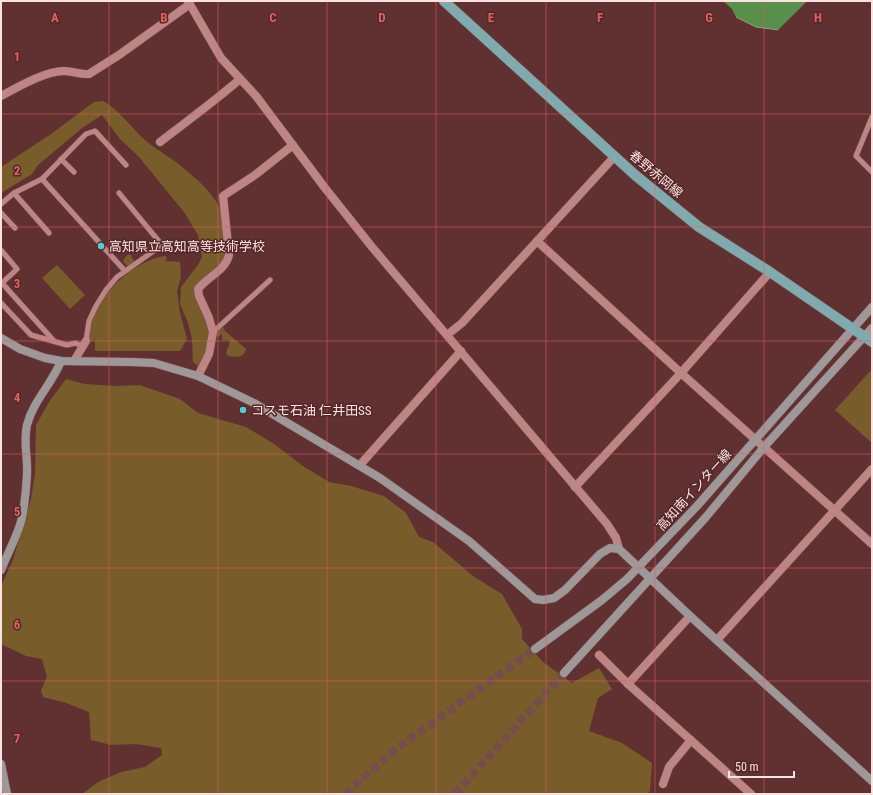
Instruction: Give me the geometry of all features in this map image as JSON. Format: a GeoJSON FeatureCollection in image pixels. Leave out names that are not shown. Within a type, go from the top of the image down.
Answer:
{"type":"FeatureCollection","features":[{"type":"Feature","properties":{"kind":"main road","name":"春野赤岡線"},"geometry":{"type":"LineString","coordinates":[[444,1],[635,175],[699,227],[770,272],[868,339]]}},
{"type":"Feature","properties":{"kind":"street"},"geometry":{"type":"LineString","coordinates":[[1,96],[53,72],[66,71],[89,74],[119,55],[189,3],[221,58],[256,96],[325,188],[372,247],[607,524],[616,538],[619,549],[690,616],[872,780]]}},
{"type":"Feature","properties":{"kind":"street"},"geometry":{"type":"LineString","coordinates":[[160,142],[191,117],[218,99],[240,79]]}},
{"type":"Feature","properties":{"kind":"street"},"geometry":{"type":"LineString","coordinates":[[198,376],[209,354],[213,332],[212,325],[198,293],[200,287],[224,267],[228,261],[229,255],[223,196],[255,175],[293,145]]}},
{"type":"Feature","properties":{"kind":"street"},"geometry":{"type":"LineString","coordinates":[[447,335],[462,323],[615,156]]}},
{"type":"Feature","properties":{"kind":"street"},"geometry":{"type":"LineString","coordinates":[[537,241],[680,373],[872,544]]}},
{"type":"Feature","properties":{"kind":"street"},"geometry":{"type":"LineString","coordinates":[[575,487],[770,272]]}},
{"type":"Feature","properties":{"kind":"street","name":"高知南インター線"},"geometry":{"type":"LineString","coordinates":[[534,649],[602,600],[638,568],[697,506],[872,307]]}},
{"type":"Feature","properties":{"kind":"street","name":"高知南インター線"},"geometry":{"type":"LineString","coordinates":[[564,673],[706,517],[764,448],[868,339],[872,328]]}},
{"type":"Feature","properties":{"kind":"street"},"geometry":{"type":"LineString","coordinates":[[1,338],[29,352],[45,358],[60,361],[132,362],[154,364],[198,376],[254,404],[380,478],[469,541],[535,599],[543,600],[554,598],[565,590],[600,554],[610,548],[619,549]]}},
{"type":"Feature","properties":{"kind":"street"},"geometry":{"type":"LineString","coordinates":[[74,361],[84,344]]}},
{"type":"Feature","properties":{"kind":"street"},"geometry":{"type":"LineString","coordinates":[[360,465],[461,351]]}},
{"type":"Feature","properties":{"kind":"street"},"geometry":{"type":"LineString","coordinates":[[1,570],[22,518],[27,474],[25,440],[28,422],[34,407],[57,371],[60,361]]}},
{"type":"Feature","properties":{"kind":"street"},"geometry":{"type":"LineString","coordinates":[[717,640],[872,469]]}},
{"type":"Feature","properties":{"kind":"street"},"geometry":{"type":"LineString","coordinates":[[628,684],[690,616]]}},
{"type":"Feature","properties":{"kind":"street"},"geometry":{"type":"LineString","coordinates":[[598,655],[628,684],[751,794]]}},
{"type":"Feature","properties":{"kind":"street"},"geometry":{"type":"LineString","coordinates":[[663,784],[668,767],[690,740]]}},
{"type":"Feature","properties":{"kind":"street"},"geometry":{"type":"LineString","coordinates":[[1,764],[7,794]]}},
{"type":"Feature","properties":{"kind":"lane"},"geometry":{"type":"LineString","coordinates":[[872,117],[856,156],[872,172]]}},
{"type":"Feature","properties":{"kind":"lane"},"geometry":{"type":"LineString","coordinates":[[1,204],[14,193],[42,179],[86,134],[94,131],[126,165]]}},
{"type":"Feature","properties":{"kind":"lane"},"geometry":{"type":"LineString","coordinates":[[61,160],[74,172]]}},
{"type":"Feature","properties":{"kind":"lane"},"geometry":{"type":"LineString","coordinates":[[42,179],[126,271]]}},
{"type":"Feature","properties":{"kind":"lane"},"geometry":{"type":"LineString","coordinates":[[14,193],[49,233]]}},
{"type":"Feature","properties":{"kind":"lane"},"geometry":{"type":"LineString","coordinates":[[1,303],[30,335],[67,345],[84,344],[89,321],[106,290],[117,277],[162,246],[119,193]]}},
{"type":"Feature","properties":{"kind":"lane"},"geometry":{"type":"LineString","coordinates":[[1,213],[15,228]]}},
{"type":"Feature","properties":{"kind":"lane"},"geometry":{"type":"LineString","coordinates":[[1,250],[17,269],[2,284],[54,342]]}},
{"type":"Feature","properties":{"kind":"lane"},"geometry":{"type":"LineString","coordinates":[[213,332],[270,280]]}},
{"type":"Feature","properties":{"kind":"shaded area"},"geometry":{"type":"Polygon","coordinates":[[[715,1],[807,1],[779,30],[756,27],[736,17],[715,1]]]}},
{"type":"Feature","properties":{"kind":"shaded area"},"geometry":{"type":"Polygon","coordinates":[[[103,101],[115,109],[145,140],[200,182],[210,193],[219,208],[226,239],[224,256],[217,268],[196,287],[196,299],[208,322],[210,340],[199,367],[193,362],[192,339],[188,323],[180,304],[181,287],[198,265],[202,257],[198,235],[184,212],[139,157],[120,139],[102,115],[82,128],[38,165],[32,174],[1,193],[1,167],[51,134],[94,102],[103,101]]]}},
{"type":"Feature","properties":{"kind":"shaded area"},"geometry":{"type":"Polygon","coordinates":[[[130,254],[134,261],[132,265],[127,266],[123,261],[126,256],[130,254]]]}},
{"type":"Feature","properties":{"kind":"shaded area"},"geometry":{"type":"Polygon","coordinates":[[[165,256],[167,258],[165,261],[180,262],[181,277],[177,291],[180,313],[187,339],[180,351],[95,351],[95,337],[94,341],[89,342],[89,330],[95,312],[110,290],[131,271],[142,264],[165,256]]]}},
{"type":"Feature","properties":{"kind":"shaded area"},"geometry":{"type":"Polygon","coordinates":[[[57,265],[85,295],[70,309],[42,278],[57,265]]]}},
{"type":"Feature","properties":{"kind":"shaded area"},"geometry":{"type":"Polygon","coordinates":[[[223,327],[225,331],[246,349],[241,356],[228,356],[226,353],[230,342],[228,340],[222,340],[222,334],[218,337],[216,334],[220,328],[223,327]]]}},
{"type":"Feature","properties":{"kind":"shaded area"},"geometry":{"type":"Polygon","coordinates":[[[872,369],[872,443],[835,410],[872,369]]]}},
{"type":"Feature","properties":{"kind":"shaded area"},"geometry":{"type":"Polygon","coordinates":[[[66,379],[85,384],[116,386],[140,385],[180,399],[198,413],[246,427],[274,444],[303,466],[329,482],[351,486],[384,496],[406,513],[419,537],[433,542],[473,576],[502,594],[522,629],[522,639],[543,662],[572,683],[599,668],[612,689],[598,698],[589,731],[622,743],[652,763],[650,791],[647,794],[82,794],[98,782],[121,772],[145,767],[162,755],[161,748],[136,744],[111,745],[91,740],[89,712],[66,703],[43,697],[41,690],[47,677],[42,659],[26,656],[1,644],[1,586],[13,560],[31,499],[35,473],[36,425],[49,402],[66,379]]]}},
{"type":"Feature","properties":{"kind":"pier"},"geometry":{"type":"Polygon","coordinates":[[[713,1],[723,1],[732,9],[736,19],[713,1]]]}},
{"type":"Feature","properties":{"kind":"pier"},"geometry":{"type":"Polygon","coordinates":[[[807,1],[809,1],[780,32],[776,32],[807,1]]]}},
{"type":"Feature","properties":{"kind":"tunnel"},"geometry":{"type":"LineString","coordinates":[[345,794],[396,749],[535,649]]}},
{"type":"Feature","properties":{"kind":"tunnel"},"geometry":{"type":"LineString","coordinates":[[455,794],[564,673]]}},
{"type":"Feature","properties":{"kind":"place","name":"高知県立高知高等技術学校"},"geometry":{"type":"Point","coordinates":[101,246]}},
{"type":"Feature","properties":{"kind":"place","name":"コスモ石油 仁井田SS"},"geometry":{"type":"Point","coordinates":[243,410]}}]}
